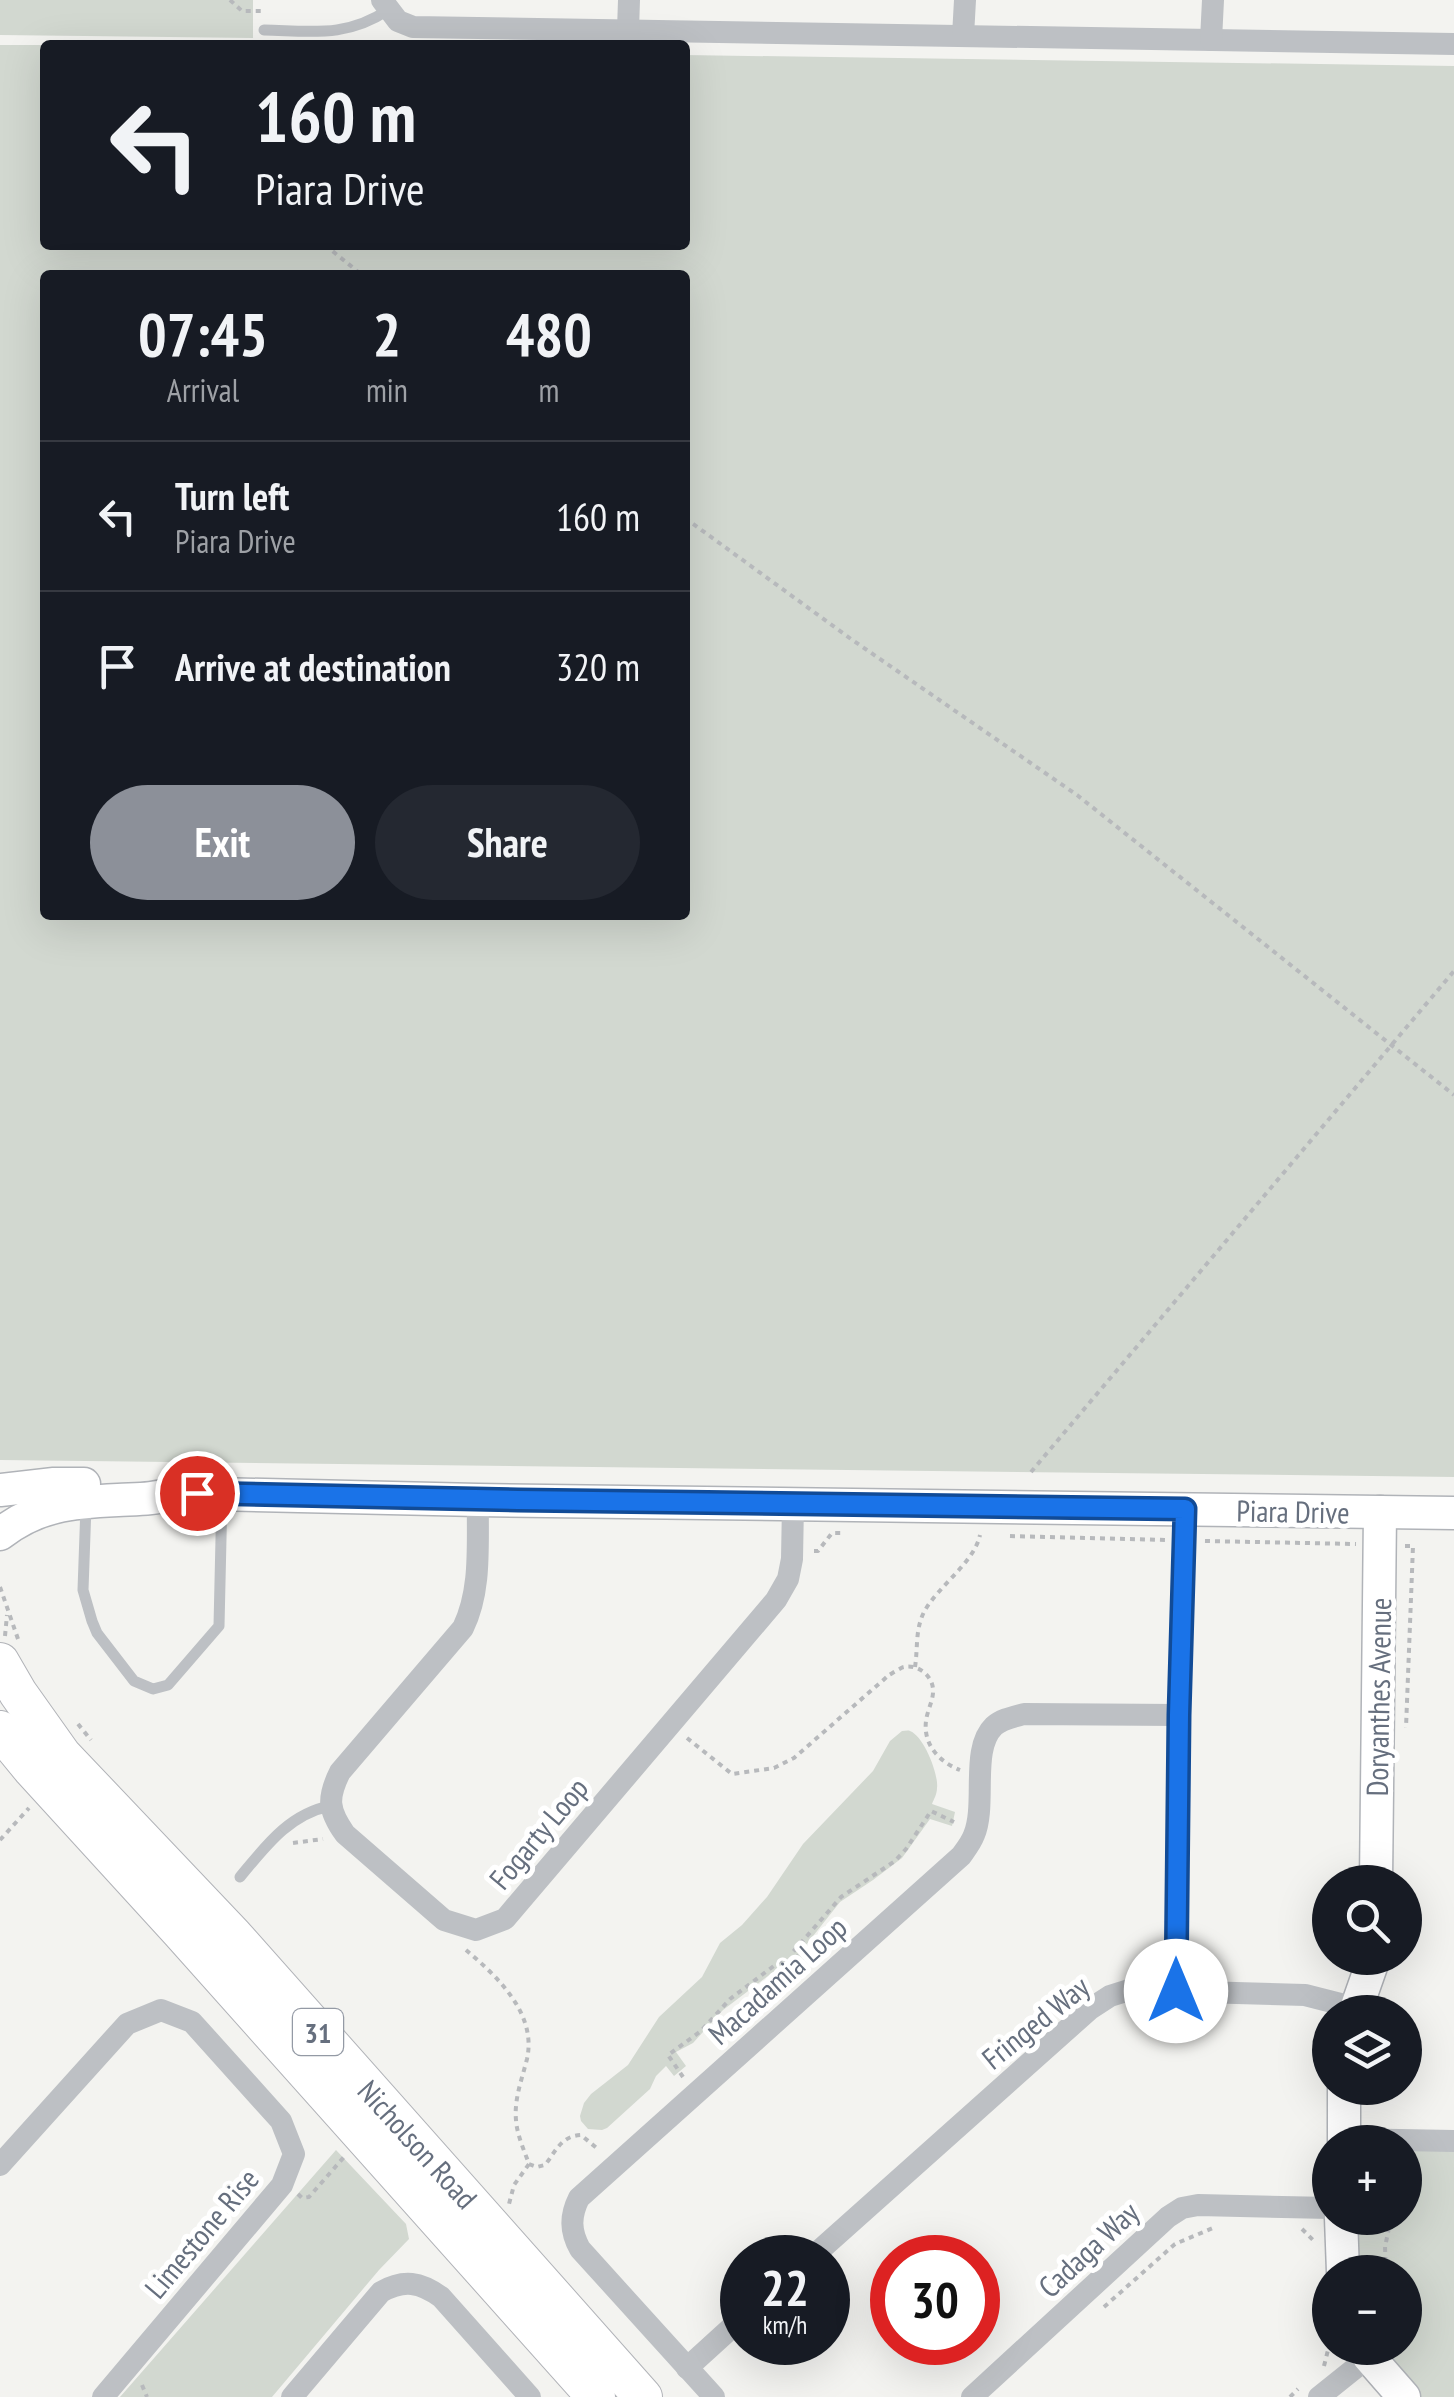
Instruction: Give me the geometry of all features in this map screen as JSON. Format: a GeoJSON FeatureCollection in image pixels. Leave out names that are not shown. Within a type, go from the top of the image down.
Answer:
{"type":"FeatureCollection","features":[{"type":"Feature","properties":{"kind":"main road","name":"Nicholson Road"},"geometry":{"type":"LineString","coordinates":[[0,1662],[62,1755],[233,1934],[643,2397]]}},
{"type":"Feature","properties":{"kind":"main road","name":"Nicholson Road"},"geometry":{"type":"LineString","coordinates":[[0,1730],[596,2397]]}},
{"type":"Feature","properties":{"kind":"street"},"geometry":{"type":"LineString","coordinates":[[628,30],[629,0]]}},
{"type":"Feature","properties":{"kind":"street"},"geometry":{"type":"LineString","coordinates":[[963,36],[965,0]]}},
{"type":"Feature","properties":{"kind":"street"},"geometry":{"type":"LineString","coordinates":[[1212,40],[1213,0]]}},
{"type":"Feature","properties":{"kind":"street"},"geometry":{"type":"LineString","coordinates":[[385,5],[398,21],[413,27],[1454,44]]}},
{"type":"Feature","properties":{"kind":"street","name":"Piara Drive"},"geometry":{"type":"LineString","coordinates":[[0,1490],[54,1484],[158,1486],[172,1493]]}},
{"type":"Feature","properties":{"kind":"street","name":"Piara Drive"},"geometry":{"type":"LineString","coordinates":[[0,1534],[27,1516],[53,1506],[158,1498],[172,1493],[1454,1513]]}},
{"type":"Feature","properties":{"kind":"street"},"geometry":{"type":"LineString","coordinates":[[330,1806],[332,1787],[340,1772],[463,1628],[476,1594],[478,1500]]}},
{"type":"Feature","properties":{"kind":"street","name":"Fogarty Loop"},"geometry":{"type":"LineString","coordinates":[[330,1806],[345,1834],[444,1920],[476,1930],[505,1919],[776,1600],[788,1579],[792,1559],[792,1504]]}},
{"type":"Feature","properties":{"kind":"street"},"geometry":{"type":"LineString","coordinates":[[1176,1991],[1185,1509]]}},
{"type":"Feature","properties":{"kind":"street","name":"Doryanthes Avenue"},"geometry":{"type":"LineString","coordinates":[[1376,1865],[1380,1512]]}},
{"type":"Feature","properties":{"kind":"street","name":"Macadamia Loop"},"geometry":{"type":"LineString","coordinates":[[714,2397],[580,2249],[572,2226],[579,2198],[961,1856],[974,1838],[978,1824],[985,1738],[999,1722],[1024,1714],[1179,1715]]}},
{"type":"Feature","properties":{"kind":"street","name":"Fringed Way"},"geometry":{"type":"LineString","coordinates":[[822,2235],[1110,1996],[1130,1990],[1312,1997]]}},
{"type":"Feature","properties":{"kind":"street","name":"Limestone Rise"},"geometry":{"type":"LineString","coordinates":[[0,2165],[127,2024],[161,2010],[192,2022],[281,2121],[294,2154],[283,2183],[102,2397]]}},
{"type":"Feature","properties":{"kind":"street"},"geometry":{"type":"LineString","coordinates":[[1422,2142],[1454,2142]]}},
{"type":"Feature","properties":{"kind":"street","name":"Cadaga Way"},"geometry":{"type":"LineString","coordinates":[[972,2397],[1168,2216],[1182,2208],[1312,2208]]}},
{"type":"Feature","properties":{"kind":"street"},"geometry":{"type":"LineString","coordinates":[[292,2397],[381,2292],[411,2282],[441,2297],[530,2397]]}},
{"type":"Feature","properties":{"kind":"street"},"geometry":{"type":"LineString","coordinates":[[687,2368],[720,2338]]}},
{"type":"Feature","properties":{"kind":"street"},"geometry":{"type":"LineString","coordinates":[[1320,2397],[1353,2365]]}},
{"type":"Feature","properties":{"kind":"street"},"geometry":{"type":"LineString","coordinates":[[1377,2365],[1404,2397]]}},
{"type":"Feature","properties":{"kind":"lane"},"geometry":{"type":"LineString","coordinates":[[264,30],[356,28],[385,5]]}},
{"type":"Feature","properties":{"kind":"lane"},"geometry":{"type":"LineString","coordinates":[[86,1501],[83,1590],[92,1621],[134,1681],[153,1689],[168,1685],[220,1626],[222,1494]]}},
{"type":"Feature","properties":{"kind":"lane"},"geometry":{"type":"LineString","coordinates":[[240,1877],[276,1834],[296,1820],[330,1806]]}},
{"type":"Feature","properties":{"kind":"path"},"geometry":{"type":"LineString","coordinates":[[230,0],[242,11],[264,11]]}},
{"type":"Feature","properties":{"kind":"path"},"geometry":{"type":"LineString","coordinates":[[331,250],[356,270]]}},
{"type":"Feature","properties":{"kind":"path"},"geometry":{"type":"LineString","coordinates":[[690,522],[1077,796],[1454,1095]]}},
{"type":"Feature","properties":{"kind":"path"},"geometry":{"type":"LineString","coordinates":[[1031,1472],[1454,971]]}},
{"type":"Feature","properties":{"kind":"path"},"geometry":{"type":"LineString","coordinates":[[914,1667],[924,1612],[973,1551],[980,1535]]}},
{"type":"Feature","properties":{"kind":"path"},"geometry":{"type":"LineString","coordinates":[[670,1725],[732,1774],[774,1768],[794,1758],[890,1675],[903,1667],[914,1667],[926,1674],[933,1688],[925,1725],[930,1744],[942,1762],[960,1770],[960,1760]]}},
{"type":"Feature","properties":{"kind":"path"},"geometry":{"type":"LineString","coordinates":[[0,1840],[32,1804]]}},
{"type":"Feature","properties":{"kind":"path"},"geometry":{"type":"LineString","coordinates":[[682,2077],[669,2060],[672,2052],[692,2039],[730,1999],[783,1959],[796,1976],[806,1968],[793,1952],[841,1897],[895,1861],[931,1811],[957,1827],[958,1817]]}},
{"type":"Feature","properties":{"kind":"path"},"geometry":{"type":"LineString","coordinates":[[266,1846],[278,1854],[288,1843],[330,1838]]}},
{"type":"Feature","properties":{"kind":"path"},"geometry":{"type":"LineString","coordinates":[[460,1945],[488,1968],[525,2020],[529,2049],[516,2118],[529,2164]]}},
{"type":"Feature","properties":{"kind":"path"},"geometry":{"type":"LineString","coordinates":[[529,2164],[545,2165],[558,2146],[572,2136],[581,2135],[599,2150]]}},
{"type":"Feature","properties":{"kind":"path"},"geometry":{"type":"LineString","coordinates":[[283,2183],[302,2198],[309,2197],[344,2156]]}},
{"type":"Feature","properties":{"kind":"path"},"geometry":{"type":"LineString","coordinates":[[507,2212],[514,2185],[529,2164]]}},
{"type":"Feature","properties":{"kind":"path"},"geometry":{"type":"LineString","coordinates":[[1104,2308],[1175,2244],[1213,2228]]}},
{"type":"Feature","properties":{"kind":"path"},"geometry":{"type":"LineString","coordinates":[[1301,2228],[1318,2246]]}},
{"type":"Feature","properties":{"kind":"shaded area"},"geometry":{"type":"Polygon","coordinates":[[[0,0],[253,0],[253,38],[0,35],[0,0]]]}},
{"type":"Feature","properties":{"kind":"shaded area"},"geometry":{"type":"Polygon","coordinates":[[[0,45],[40,45],[40,250],[690,250],[690,55],[1454,66],[1454,1477],[0,1460],[0,45]]]}},
{"type":"Feature","properties":{"kind":"shaded area"},"geometry":{"type":"Polygon","coordinates":[[[902,1731],[915,1734],[925,1748],[937,1782],[932,1804],[955,1812],[952,1826],[930,1819],[902,1858],[840,1902],[802,1950],[808,1956],[789,1975],[780,1967],[723,2010],[693,2043],[676,2052],[686,2066],[674,2076],[666,2066],[650,2089],[607,2128],[588,2129],[580,2116],[591,2094],[628,2065],[659,2017],[702,1977],[720,1943],[767,1897],[803,1844],[873,1771],[890,1741],[902,1731]]]}},
{"type":"Feature","properties":{"kind":"shaded area"},"geometry":{"type":"Polygon","coordinates":[[[336,2150],[406,2224],[409,2239],[272,2397],[120,2397],[336,2150]]]}},
{"type":"Feature","properties":{"kind":"shaded area"},"geometry":{"type":"Polygon","coordinates":[[[1422,2150],[1454,2151],[1454,2397],[1421,2397],[1394,2365],[1422,2365],[1422,2255],[1354,2255],[1355,2235],[1422,2235],[1422,2150]]]}},
{"type":"Feature","properties":{"kind":"route"},"geometry":{"type":"LineString","coordinates":[[197,1493],[1185,1509],[1176,1991]]}}]}
